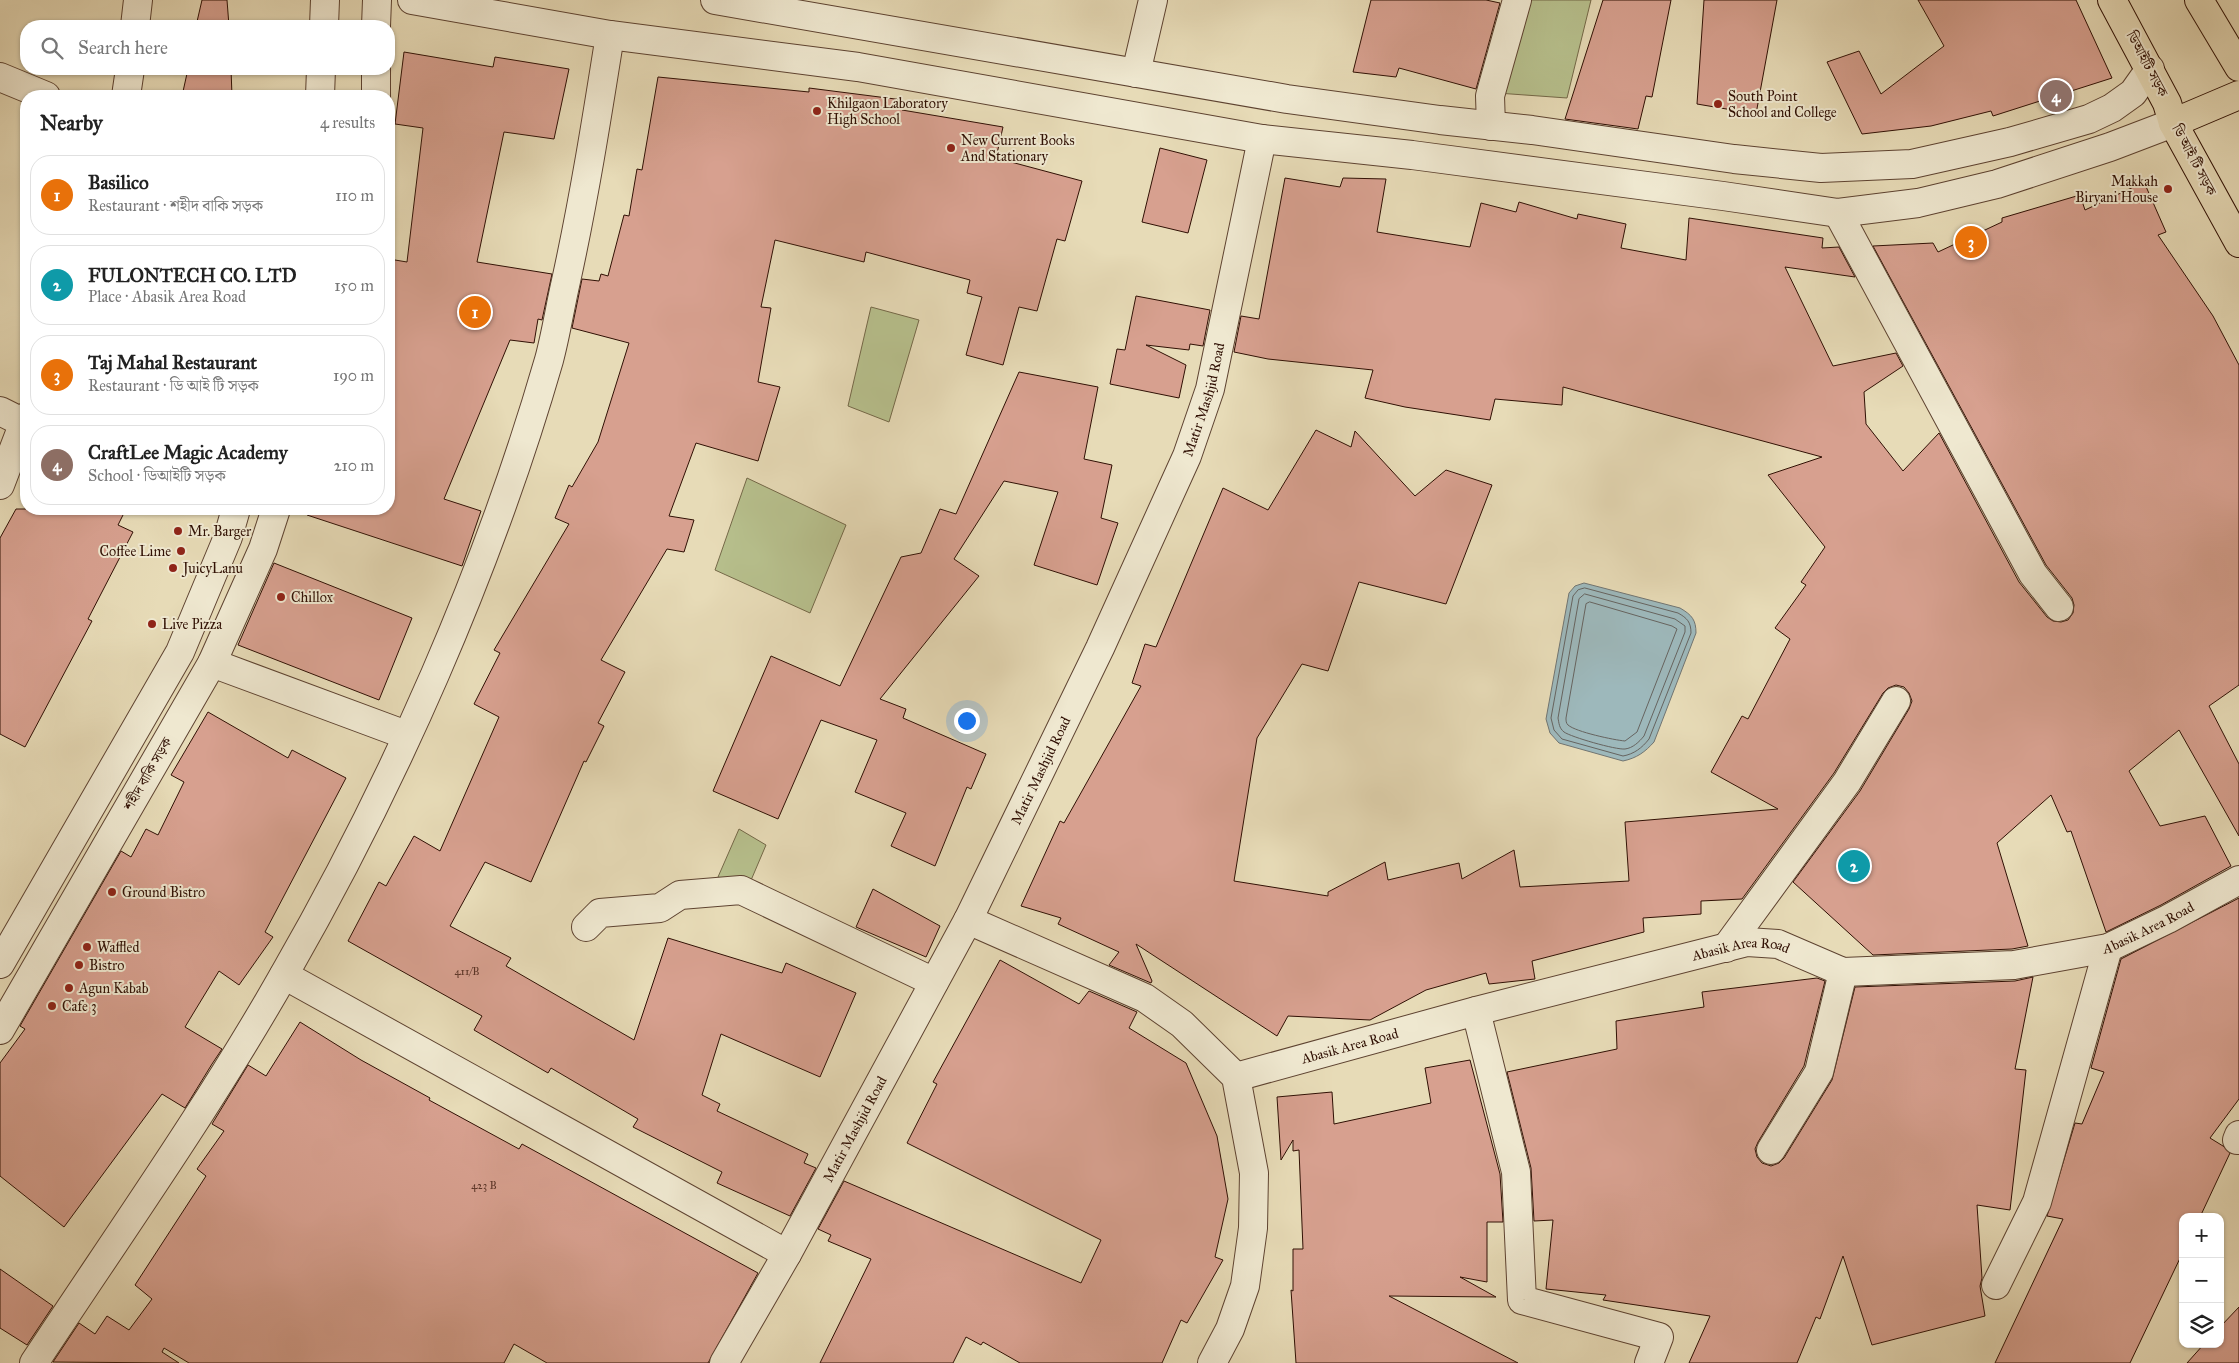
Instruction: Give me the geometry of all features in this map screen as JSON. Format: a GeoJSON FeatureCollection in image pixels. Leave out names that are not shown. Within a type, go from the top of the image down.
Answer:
{"type":"FeatureCollection","features":[{"type":"Feature","properties":{"kind":"main road","name":"ডিআইটি সড়ক"},"geometry":{"type":"LineString","coordinates":[[2112,0],[2150,69],[2170,113]]}},
{"type":"Feature","properties":{"kind":"main road"},"geometry":{"type":"LineString","coordinates":[[2199,0],[2239,67]]}},
{"type":"Feature","properties":{"kind":"main road"},"geometry":{"type":"LineString","coordinates":[[2170,113],[2239,95]]}},
{"type":"Feature","properties":{"kind":"main road","name":"ডি আই টি সড়ক"},"geometry":{"type":"LineString","coordinates":[[2170,113],[2239,243]]}},
{"type":"Feature","properties":{"kind":"street"},"geometry":{"type":"LineString","coordinates":[[136,20],[138,0]]}},
{"type":"Feature","properties":{"kind":"street"},"geometry":{"type":"LineString","coordinates":[[324,20],[325,0]]}},
{"type":"Feature","properties":{"kind":"street"},"geometry":{"type":"LineString","coordinates":[[376,20],[377,0]]}},
{"type":"Feature","properties":{"kind":"street"},"geometry":{"type":"LineString","coordinates":[[412,0],[610,34],[858,66],[1262,139],[1412,155],[1838,213],[1918,203],[1997,184],[2110,147],[2170,113]]}},
{"type":"Feature","properties":{"kind":"street"},"geometry":{"type":"LineString","coordinates":[[715,0],[773,5],[1136,73],[1287,99],[1734,159],[1821,168],[1912,164],[2010,142],[2089,119],[2112,108],[2133,93],[2150,69]]}},
{"type":"Feature","properties":{"kind":"street"},"geometry":{"type":"LineString","coordinates":[[1136,73],[1153,0]]}},
{"type":"Feature","properties":{"kind":"street"},"geometry":{"type":"LineString","coordinates":[[1491,126],[1490,96],[1517,0]]}},
{"type":"Feature","properties":{"kind":"street"},"geometry":{"type":"LineString","coordinates":[[34,1363],[190,1127],[284,975],[347,858],[406,735],[471,589],[512,477],[550,357],[584,197],[610,34]]}},
{"type":"Feature","properties":{"kind":"street"},"geometry":{"type":"LineString","coordinates":[[127,90],[129,75]]}},
{"type":"Feature","properties":{"kind":"street"},"geometry":{"type":"LineString","coordinates":[[320,90],[321,75]]}},
{"type":"Feature","properties":{"kind":"street"},"geometry":{"type":"LineString","coordinates":[[376,75],[376,90]]}},
{"type":"Feature","properties":{"kind":"street"},"geometry":{"type":"LineString","coordinates":[[0,77],[31,90]]}},
{"type":"Feature","properties":{"kind":"street","name":"Matir Mashjid Road"},"geometry":{"type":"LineString","coordinates":[[724,1363],[787,1254],[968,920],[1100,648],[1187,456],[1210,389],[1262,139]]}},
{"type":"Feature","properties":{"kind":"street"},"geometry":{"type":"LineString","coordinates":[[1838,213],[2033,574],[2059,607]]}},
{"type":"Feature","properties":{"kind":"street"},"geometry":{"type":"LineString","coordinates":[[0,485],[17,417]]}},
{"type":"Feature","properties":{"kind":"street"},"geometry":{"type":"LineString","coordinates":[[0,964],[180,652],[228,537],[234,515]]}},
{"type":"Feature","properties":{"kind":"street","name":"শহীদ বাকি সড়ক"},"geometry":{"type":"LineString","coordinates":[[0,1030],[212,663],[263,549],[274,515]]}},
{"type":"Feature","properties":{"kind":"street"},"geometry":{"type":"LineString","coordinates":[[212,663],[406,735]]}},
{"type":"Feature","properties":{"kind":"street"},"geometry":{"type":"LineString","coordinates":[[1726,948],[1847,782],[1896,701]]}},
{"type":"Feature","properties":{"kind":"street","name":"Abasik Area Road"},"geometry":{"type":"LineString","coordinates":[[1236,1077],[1476,1011],[1747,942],[1778,944],[1843,972],[2014,965],[2108,948],[2168,919],[2239,880]]}},
{"type":"Feature","properties":{"kind":"street"},"geometry":{"type":"LineString","coordinates":[[586,927],[600,913],[660,908],[680,895],[741,890],[934,982]]}},
{"type":"Feature","properties":{"kind":"street"},"geometry":{"type":"LineString","coordinates":[[968,920],[1145,998],[1182,1024],[1236,1077],[1254,1173],[1253,1228],[1245,1286],[1230,1329],[1212,1363]]}},
{"type":"Feature","properties":{"kind":"street"},"geometry":{"type":"LineString","coordinates":[[1996,1285],[2037,1202],[2108,948]]}},
{"type":"Feature","properties":{"kind":"street"},"geometry":{"type":"LineString","coordinates":[[1771,1150],[1819,1072],[1843,972]]}},
{"type":"Feature","properties":{"kind":"street"},"geometry":{"type":"LineString","coordinates":[[284,975],[787,1254]]}},
{"type":"Feature","properties":{"kind":"street"},"geometry":{"type":"LineString","coordinates":[[1476,1011],[1516,1172],[1522,1300],[1659,1337],[1649,1363]]}},
{"type":"Feature","properties":{"kind":"green space"},"geometry":{"type":"Polygon","coordinates":[[[1526,0],[1591,0],[1567,98],[1497,93],[1526,0]]]}},
{"type":"Feature","properties":{"kind":"green space"},"geometry":{"type":"Polygon","coordinates":[[[871,307],[919,320],[889,422],[848,406],[871,307]]]}},
{"type":"Feature","properties":{"kind":"green space"},"geometry":{"type":"Polygon","coordinates":[[[747,478],[846,525],[810,613],[715,570],[747,478]]]}},
{"type":"Feature","properties":{"kind":"green space"},"geometry":{"type":"Polygon","coordinates":[[[739,829],[766,845],[749,885],[718,877],[739,829]]]}},
{"type":"Feature","properties":{"kind":"water"},"geometry":{"type":"Polygon","coordinates":[[[1584,583],[1680,608],[1688,613],[1695,625],[1696,633],[1654,742],[1640,754],[1623,761],[1559,743],[1550,733],[1546,719],[1569,593],[1575,586],[1584,583]]]}},
{"type":"Feature","properties":{"kind":"building"},"geometry":{"type":"Polygon","coordinates":[[[202,0],[227,0],[229,20],[197,20],[202,0]]]}},
{"type":"Feature","properties":{"kind":"building"},"geometry":{"type":"Polygon","coordinates":[[[1371,0],[1486,0],[1500,3],[1476,89],[1399,68],[1396,77],[1353,72],[1371,0]]]}},
{"type":"Feature","properties":{"kind":"building"},"geometry":{"type":"Polygon","coordinates":[[[1603,0],[1671,0],[1652,97],[1646,96],[1638,129],[1565,119],[1603,0]]]}},
{"type":"Feature","properties":{"kind":"building"},"geometry":{"type":"Polygon","coordinates":[[[1704,0],[1777,0],[1756,114],[1697,104],[1704,0]]]}},
{"type":"Feature","properties":{"kind":"building"},"geometry":{"type":"Polygon","coordinates":[[[1918,0],[2076,0],[2112,78],[1993,116],[1991,111],[1931,126],[1862,134],[1827,62],[1859,51],[1881,94],[1944,46],[1918,0]]]}},
{"type":"Feature","properties":{"kind":"building"},"geometry":{"type":"Polygon","coordinates":[[[404,52],[493,67],[495,57],[569,69],[554,139],[504,132],[477,262],[552,274],[542,320],[538,319],[534,343],[510,340],[444,499],[481,511],[462,566],[307,515],[395,515],[395,260],[407,262],[423,128],[395,124],[404,52]]]}},
{"type":"Feature","properties":{"kind":"building"},"geometry":{"type":"Polygon","coordinates":[[[187,75],[231,75],[232,90],[183,90],[187,75]]]}},
{"type":"Feature","properties":{"kind":"building"},"geometry":{"type":"Polygon","coordinates":[[[658,77],[809,92],[809,88],[903,100],[902,110],[1003,127],[996,158],[1082,181],[1065,241],[1057,239],[1037,311],[1019,307],[1003,365],[966,355],[982,297],[967,293],[970,280],[866,252],[864,262],[775,240],[761,307],[771,308],[758,382],[780,387],[758,461],[696,443],[669,516],[694,520],[684,552],[667,549],[601,660],[625,672],[598,723],[604,726],[586,762],[584,761],[531,882],[485,862],[450,926],[511,958],[506,966],[634,1040],[668,938],[782,973],[786,963],[856,993],[820,1077],[721,1034],[702,1095],[720,1104],[717,1111],[808,1154],[804,1163],[816,1168],[790,1216],[717,1183],[722,1172],[633,1127],[638,1119],[551,1068],[548,1073],[474,1030],[482,1016],[348,941],[379,882],[386,886],[414,836],[440,851],[499,717],[474,704],[500,653],[494,650],[569,524],[555,518],[569,485],[572,487],[598,442],[629,343],[572,328],[582,279],[599,281],[601,274],[608,276],[624,215],[629,216],[637,169],[642,170],[658,77]]]}},
{"type":"Feature","properties":{"kind":"building"},"geometry":{"type":"Polygon","coordinates":[[[1160,148],[1207,160],[1188,233],[1142,222],[1160,148]]]}},
{"type":"Feature","properties":{"kind":"building"},"geometry":{"type":"Polygon","coordinates":[[[1285,178],[1340,187],[1343,178],[1386,179],[1377,232],[1470,247],[1481,203],[1516,212],[1519,202],[1577,219],[1578,214],[1626,224],[1621,248],[1686,260],[1689,218],[1823,238],[1822,248],[1839,247],[1855,277],[1785,267],[1833,366],[1896,353],[1903,366],[1864,392],[1866,424],[1903,471],[1939,433],[2019,582],[2047,617],[2053,621],[2061,622],[2068,620],[2073,613],[2074,605],[2072,598],[2046,565],[1873,246],[1933,243],[1938,252],[2002,222],[2002,218],[2080,195],[2085,210],[2144,182],[2166,232],[2158,235],[2213,316],[2239,365],[2239,685],[2209,706],[2239,764],[2239,836],[2179,730],[2129,771],[2160,826],[2205,816],[2231,866],[2161,905],[2106,932],[2071,831],[2067,832],[2051,795],[1997,843],[2028,946],[2012,949],[1873,955],[1793,882],[1860,791],[1909,709],[1912,701],[1909,693],[1904,687],[1896,685],[1888,688],[1883,693],[1834,773],[1742,899],[1701,901],[1701,914],[1643,918],[1644,932],[1532,961],[1535,979],[1489,984],[1486,973],[1426,990],[1370,1020],[1288,1016],[1277,1036],[1136,944],[1152,981],[1151,983],[1109,965],[1119,952],[1058,924],[1061,918],[1021,906],[1060,821],[1064,823],[1141,686],[1132,683],[1145,644],[1156,647],[1223,488],[1268,510],[1316,430],[1351,447],[1355,431],[1415,496],[1446,470],[1492,485],[1446,604],[1359,582],[1328,671],[1302,664],[1257,738],[1234,881],[1328,896],[1328,892],[1385,862],[1388,880],[1459,863],[1462,879],[1514,850],[1520,887],[1629,881],[1625,822],[1778,809],[1711,772],[1742,716],[1748,719],[1790,639],[1775,628],[1806,585],[1801,582],[1825,547],[1768,475],[1822,457],[1563,387],[1562,405],[1495,399],[1490,420],[1405,407],[1365,398],[1373,370],[1268,359],[1234,352],[1241,316],[1259,319],[1285,178]]]}},
{"type":"Feature","properties":{"kind":"building"},"geometry":{"type":"Polygon","coordinates":[[[1136,296],[1210,310],[1203,346],[1190,344],[1189,350],[1146,345],[1186,365],[1179,398],[1110,384],[1117,349],[1125,350],[1136,296]]]}},
{"type":"Feature","properties":{"kind":"building"},"geometry":{"type":"Polygon","coordinates":[[[1019,372],[1098,387],[1084,459],[1112,465],[1101,518],[1118,523],[1097,585],[1034,565],[1058,492],[1004,481],[954,559],[979,576],[880,699],[906,709],[903,718],[986,754],[971,789],[967,787],[935,866],[891,846],[906,813],[855,792],[877,740],[821,720],[778,819],[713,791],[771,656],[840,686],[901,557],[921,553],[940,509],[956,514],[1019,372]]]}},
{"type":"Feature","properties":{"kind":"building"},"geometry":{"type":"Polygon","coordinates":[[[16,509],[20,509],[20,515],[123,515],[118,525],[133,532],[88,619],[92,621],[25,747],[0,734],[0,538],[16,509]]]}},
{"type":"Feature","properties":{"kind":"building"},"geometry":{"type":"Polygon","coordinates":[[[274,563],[412,618],[379,700],[238,645],[274,563]]]}},
{"type":"Feature","properties":{"kind":"building"},"geometry":{"type":"Polygon","coordinates":[[[208,712],[288,758],[292,750],[346,778],[265,932],[273,937],[239,985],[219,971],[185,1027],[222,1049],[185,1108],[162,1094],[64,1227],[0,1176],[0,1063],[25,1029],[20,1026],[121,851],[131,857],[146,829],[158,835],[184,782],[171,775],[208,712]]]}},
{"type":"Feature","properties":{"kind":"building"},"geometry":{"type":"Polygon","coordinates":[[[873,889],[940,926],[926,957],[856,927],[873,889]]]}},
{"type":"Feature","properties":{"kind":"building"},"geometry":{"type":"Polygon","coordinates":[[[2239,898],[2239,1099],[2210,1138],[2230,1153],[2202,1213],[2179,1213],[2179,1260],[2130,1363],[1995,1363],[2063,1219],[2047,1216],[2075,1123],[2082,1124],[2104,1072],[2091,1068],[2121,959],[2239,898]]]}},
{"type":"Feature","properties":{"kind":"building"},"geometry":{"type":"Polygon","coordinates":[[[1000,960],[1079,1004],[1089,991],[1137,1012],[1129,1028],[1186,1063],[1217,1136],[1228,1199],[1215,1257],[1223,1260],[1187,1323],[1181,1320],[1162,1363],[1020,1363],[983,1342],[981,1345],[966,1337],[953,1363],[820,1363],[871,1259],[828,1241],[831,1235],[818,1229],[844,1181],[1081,1283],[1101,1240],[907,1143],[937,1084],[933,1082],[1000,960]]]}},
{"type":"Feature","properties":{"kind":"building"},"geometry":{"type":"Polygon","coordinates":[[[2033,977],[2015,1069],[2026,1070],[2010,1210],[1977,1205],[1982,1278],[1980,1286],[1985,1316],[1872,1345],[1843,1256],[1820,1319],[1816,1317],[1797,1363],[1689,1363],[1710,1316],[1603,1300],[1606,1295],[1546,1289],[1553,1220],[1534,1221],[1531,1168],[1507,1072],[1617,1049],[1616,1021],[1704,1007],[1702,992],[1817,978],[1825,981],[1804,1066],[1755,1149],[1757,1157],[1762,1163],[1771,1166],[1779,1163],[1784,1158],[1832,1080],[1855,987],[2015,981],[2033,977]]]}},
{"type":"Feature","properties":{"kind":"building"},"geometry":{"type":"Polygon","coordinates":[[[300,1022],[361,1060],[430,1098],[429,1100],[519,1149],[522,1144],[758,1273],[708,1363],[547,1363],[514,1344],[504,1363],[189,1363],[164,1348],[162,1352],[179,1363],[53,1362],[79,1323],[95,1334],[107,1316],[129,1330],[152,1299],[135,1285],[206,1176],[197,1169],[224,1131],[212,1124],[248,1065],[266,1076],[300,1022]]]}},
{"type":"Feature","properties":{"kind":"building"},"geometry":{"type":"Polygon","coordinates":[[[1470,1060],[1500,1174],[1503,1222],[1487,1222],[1487,1282],[1460,1277],[1496,1297],[1389,1296],[1518,1363],[1296,1363],[1291,1290],[1293,1291],[1293,1249],[1303,1249],[1299,1150],[1293,1151],[1293,1140],[1281,1160],[1277,1097],[1332,1092],[1334,1124],[1431,1103],[1425,1068],[1470,1060]]]}},
{"type":"Feature","properties":{"kind":"building"},"geometry":{"type":"Polygon","coordinates":[[[0,1269],[53,1306],[27,1345],[0,1328],[0,1269]]]}},
{"type":"Feature","properties":{"kind":"building"},"geometry":{"type":"Polygon","coordinates":[[[2239,1307],[2239,1363],[2187,1363],[2200,1348],[2224,1348],[2224,1323],[2239,1307]]]}},
{"type":"Feature","properties":{"kind":"place","name":"CraftLee Magic Academy"},"geometry":{"type":"Point","coordinates":[2056,96]}},
{"type":"Feature","properties":{"kind":"place","name":"South Point School and College"},"geometry":{"type":"Point","coordinates":[1718,104]}},
{"type":"Feature","properties":{"kind":"place","name":"Khilgaon Laboratory High School"},"geometry":{"type":"Point","coordinates":[817,111]}},
{"type":"Feature","properties":{"kind":"place","name":"New Current Books And Stationary"},"geometry":{"type":"Point","coordinates":[951,148]}},
{"type":"Feature","properties":{"kind":"place","name":"Makkah Biryani House"},"geometry":{"type":"Point","coordinates":[2168,189]}},
{"type":"Feature","properties":{"kind":"place","name":"Taj Mahal Restaurant"},"geometry":{"type":"Point","coordinates":[1971,242]}},
{"type":"Feature","properties":{"kind":"place","name":"Basilico"},"geometry":{"type":"Point","coordinates":[475,312]}},
{"type":"Feature","properties":{"kind":"place","name":"Mr. Barger"},"geometry":{"type":"Point","coordinates":[178,531]}},
{"type":"Feature","properties":{"kind":"place","name":"Coffee Lime"},"geometry":{"type":"Point","coordinates":[181,551]}},
{"type":"Feature","properties":{"kind":"place","name":"JuicyLanu"},"geometry":{"type":"Point","coordinates":[173,568]}},
{"type":"Feature","properties":{"kind":"place","name":"Chillox"},"geometry":{"type":"Point","coordinates":[281,597]}},
{"type":"Feature","properties":{"kind":"place","name":"Live Pizza"},"geometry":{"type":"Point","coordinates":[152,624]}},
{"type":"Feature","properties":{"kind":"place","name":"FULONTECH CO. LTD"},"geometry":{"type":"Point","coordinates":[1854,866]}},
{"type":"Feature","properties":{"kind":"place","name":"Ground Bistro"},"geometry":{"type":"Point","coordinates":[112,892]}},
{"type":"Feature","properties":{"kind":"place","name":"Waffled"},"geometry":{"type":"Point","coordinates":[87,947]}},
{"type":"Feature","properties":{"kind":"place","name":"Bistro"},"geometry":{"type":"Point","coordinates":[79,965]}},
{"type":"Feature","properties":{"kind":"place","name":"Agun Kabab"},"geometry":{"type":"Point","coordinates":[69,988]}},
{"type":"Feature","properties":{"kind":"place","name":"Cafe 3"},"geometry":{"type":"Point","coordinates":[52,1006]}}]}
